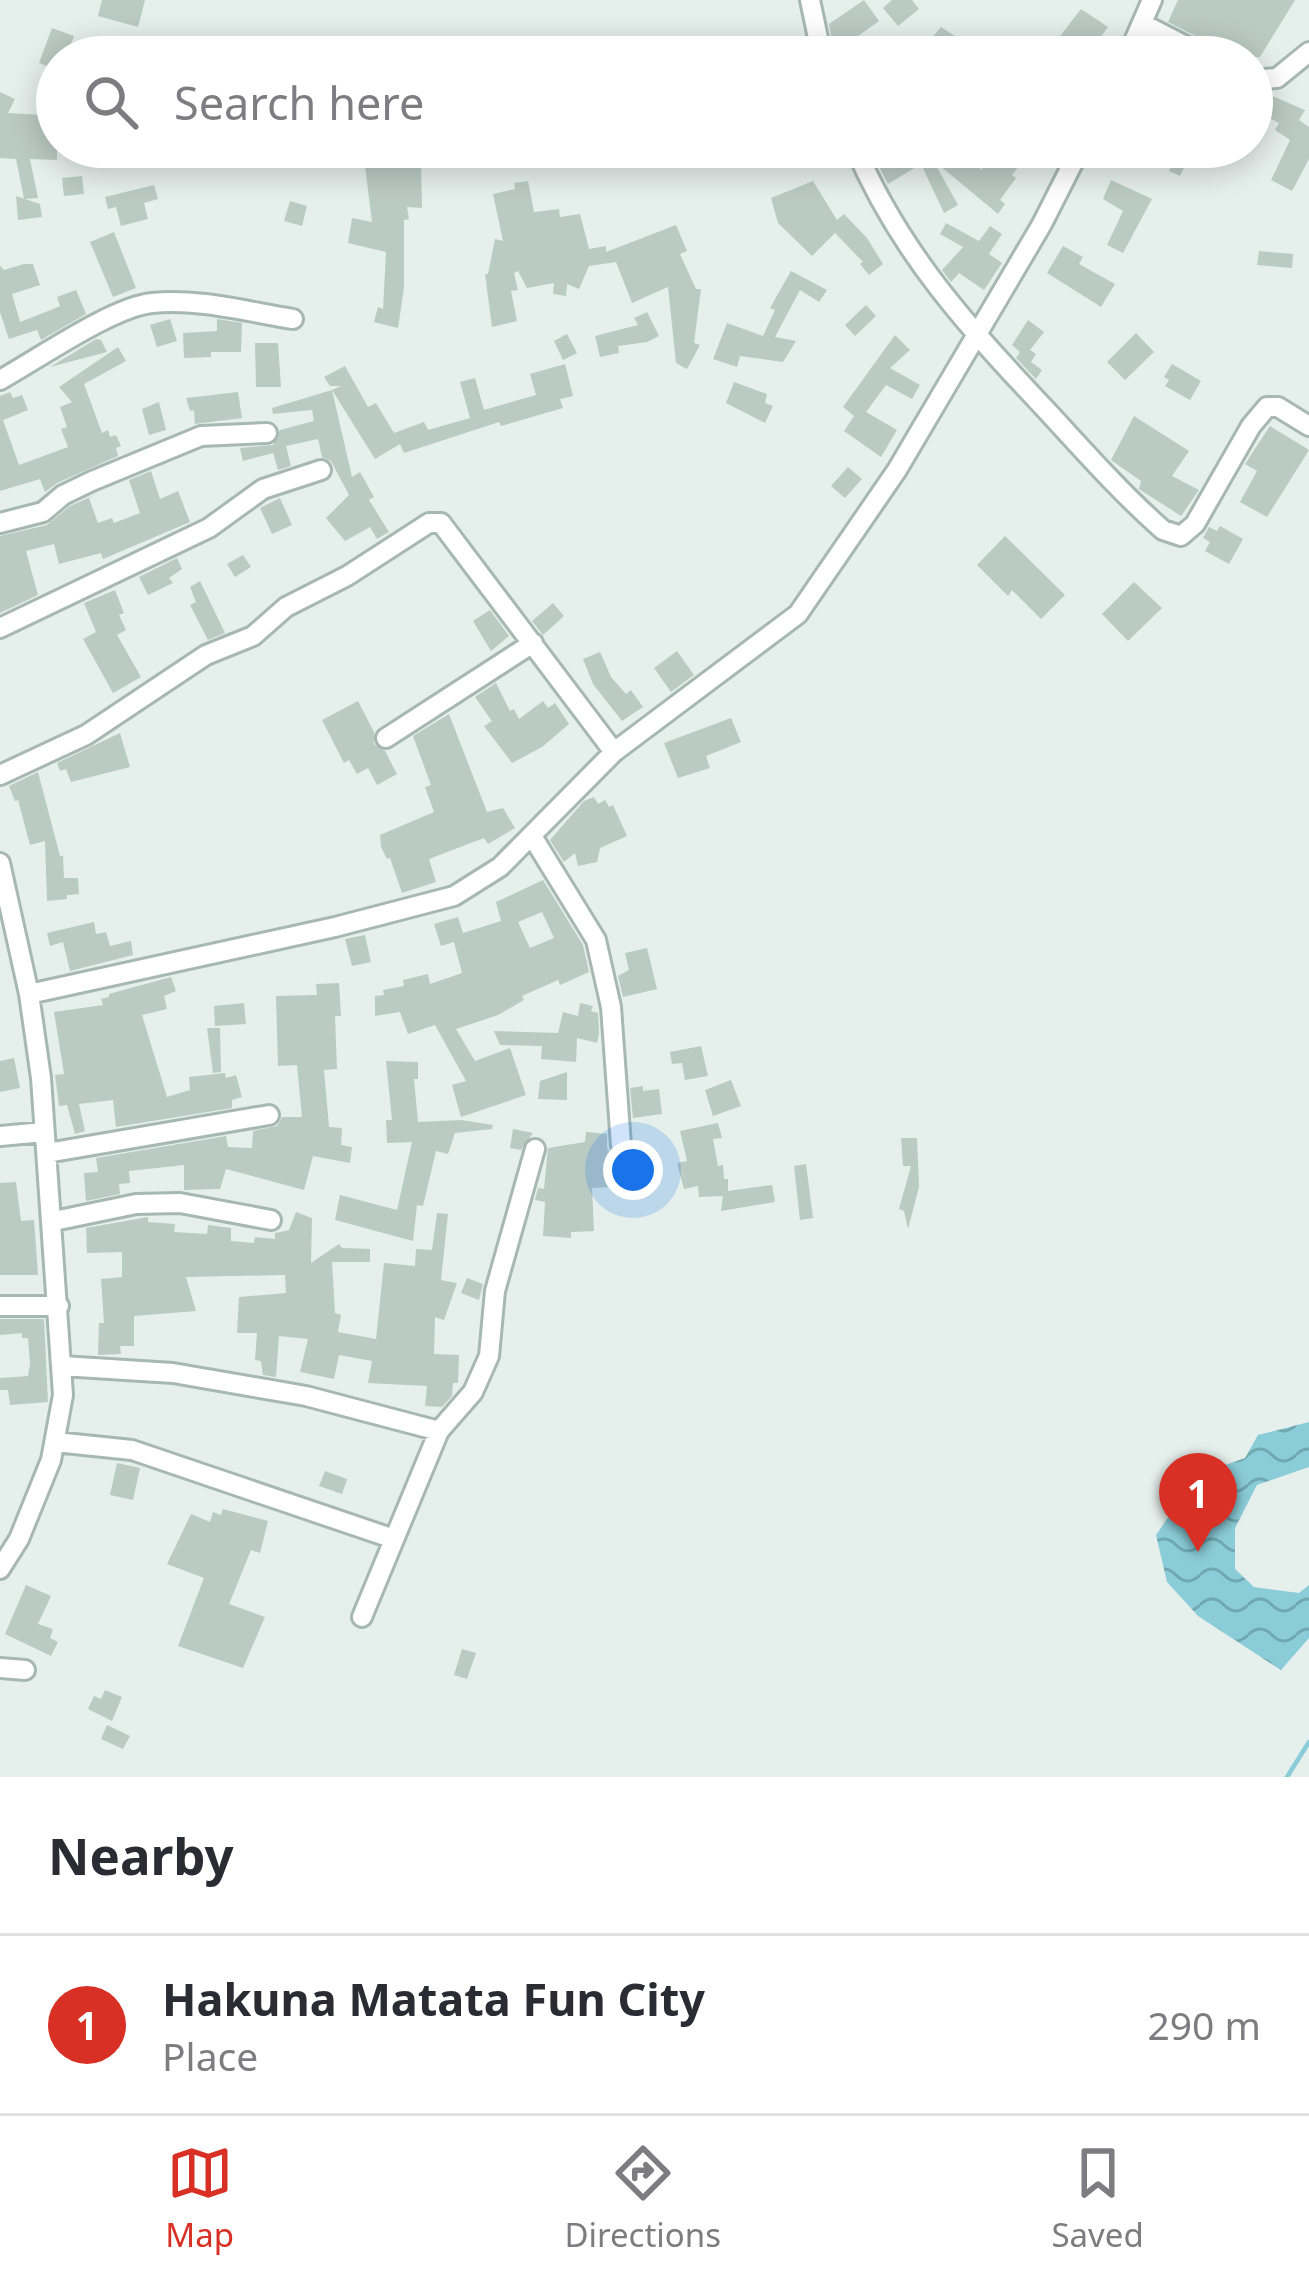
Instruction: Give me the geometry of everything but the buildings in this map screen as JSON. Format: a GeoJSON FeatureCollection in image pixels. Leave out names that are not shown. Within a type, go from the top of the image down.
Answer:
{"type":"FeatureCollection","features":[{"type":"Feature","properties":{"kind":"street"},"geometry":{"type":"LineString","coordinates":[[810,0],[818,36]]}},
{"type":"Feature","properties":{"kind":"street"},"geometry":{"type":"LineString","coordinates":[[1138,36],[1152,0]]}},
{"type":"Feature","properties":{"kind":"street"},"geometry":{"type":"LineString","coordinates":[[1143,25],[1165,36]]}},
{"type":"Feature","properties":{"kind":"street"},"geometry":{"type":"LineString","coordinates":[[1273,78],[1294,68],[1309,52]]}},
{"type":"Feature","properties":{"kind":"street"},"geometry":{"type":"LineString","coordinates":[[866,168],[912,257],[974,334],[1163,530],[1181,536],[1195,524],[1267,406],[1309,425]]}},
{"type":"Feature","properties":{"kind":"street"},"geometry":{"type":"LineString","coordinates":[[29,994],[314,932],[454,896],[500,867],[614,752],[798,614],[897,470],[1070,168]]}},
{"type":"Feature","properties":{"kind":"street"},"geometry":{"type":"LineString","coordinates":[[0,380],[116,315],[150,303],[204,305],[293,319]]}},
{"type":"Feature","properties":{"kind":"street"},"geometry":{"type":"LineString","coordinates":[[0,523],[43,512],[77,488],[200,436],[267,433]]}},
{"type":"Feature","properties":{"kind":"street"},"geometry":{"type":"LineString","coordinates":[[0,628],[209,528],[263,489],[321,470]]}},
{"type":"Feature","properties":{"kind":"street"},"geometry":{"type":"LineString","coordinates":[[0,775],[86,735],[206,656],[254,636],[286,607],[347,576],[429,524],[441,523],[614,752]]}},
{"type":"Feature","properties":{"kind":"street"},"geometry":{"type":"LineString","coordinates":[[386,738],[533,643]]}},
{"type":"Feature","properties":{"kind":"street"},"geometry":{"type":"LineString","coordinates":[[532,836],[596,940],[611,1007],[622,1145]]}},
{"type":"Feature","properties":{"kind":"street"},"geometry":{"type":"LineString","coordinates":[[0,863],[7,935],[29,994],[41,1078],[63,1395],[56,1442],[19,1539],[0,1569]]}},
{"type":"Feature","properties":{"kind":"street"},"geometry":{"type":"LineString","coordinates":[[46,1153],[269,1115]]}},
{"type":"Feature","properties":{"kind":"street"},"geometry":{"type":"LineString","coordinates":[[0,1136],[44,1132]]}},
{"type":"Feature","properties":{"kind":"street"},"geometry":{"type":"LineString","coordinates":[[362,1617],[440,1431],[473,1392],[489,1356],[495,1291],[535,1149]]}},
{"type":"Feature","properties":{"kind":"street"},"geometry":{"type":"LineString","coordinates":[[54,1221],[136,1204],[180,1204],[271,1220]]}},
{"type":"Feature","properties":{"kind":"street"},"geometry":{"type":"LineString","coordinates":[[0,1306],[59,1306]]}},
{"type":"Feature","properties":{"kind":"street"},"geometry":{"type":"LineString","coordinates":[[62,1366],[173,1373],[306,1396],[440,1431]]}},
{"type":"Feature","properties":{"kind":"street"},"geometry":{"type":"LineString","coordinates":[[56,1442],[132,1450],[394,1539]]}},
{"type":"Feature","properties":{"kind":"street"},"geometry":{"type":"LineString","coordinates":[[0,1668],[25,1670]]}},
{"type":"Feature","properties":{"kind":"water"},"geometry":{"type":"Polygon","coordinates":[[[1309,1422],[1309,1467],[1257,1485],[1235,1528],[1235,1569],[1254,1587],[1299,1593],[1309,1585],[1309,1638],[1281,1670],[1198,1616],[1167,1582],[1156,1535],[1197,1475],[1245,1458],[1258,1435],[1309,1422]]]}},
{"type":"Feature","properties":{"kind":"waterway"},"geometry":{"type":"LineString","coordinates":[[1287,1777],[1309,1742]]}},
{"type":"Feature","properties":{"kind":"place","name":"Hakuna Matata Fun City"},"geometry":{"type":"Point","coordinates":[1198,1552]}}]}
